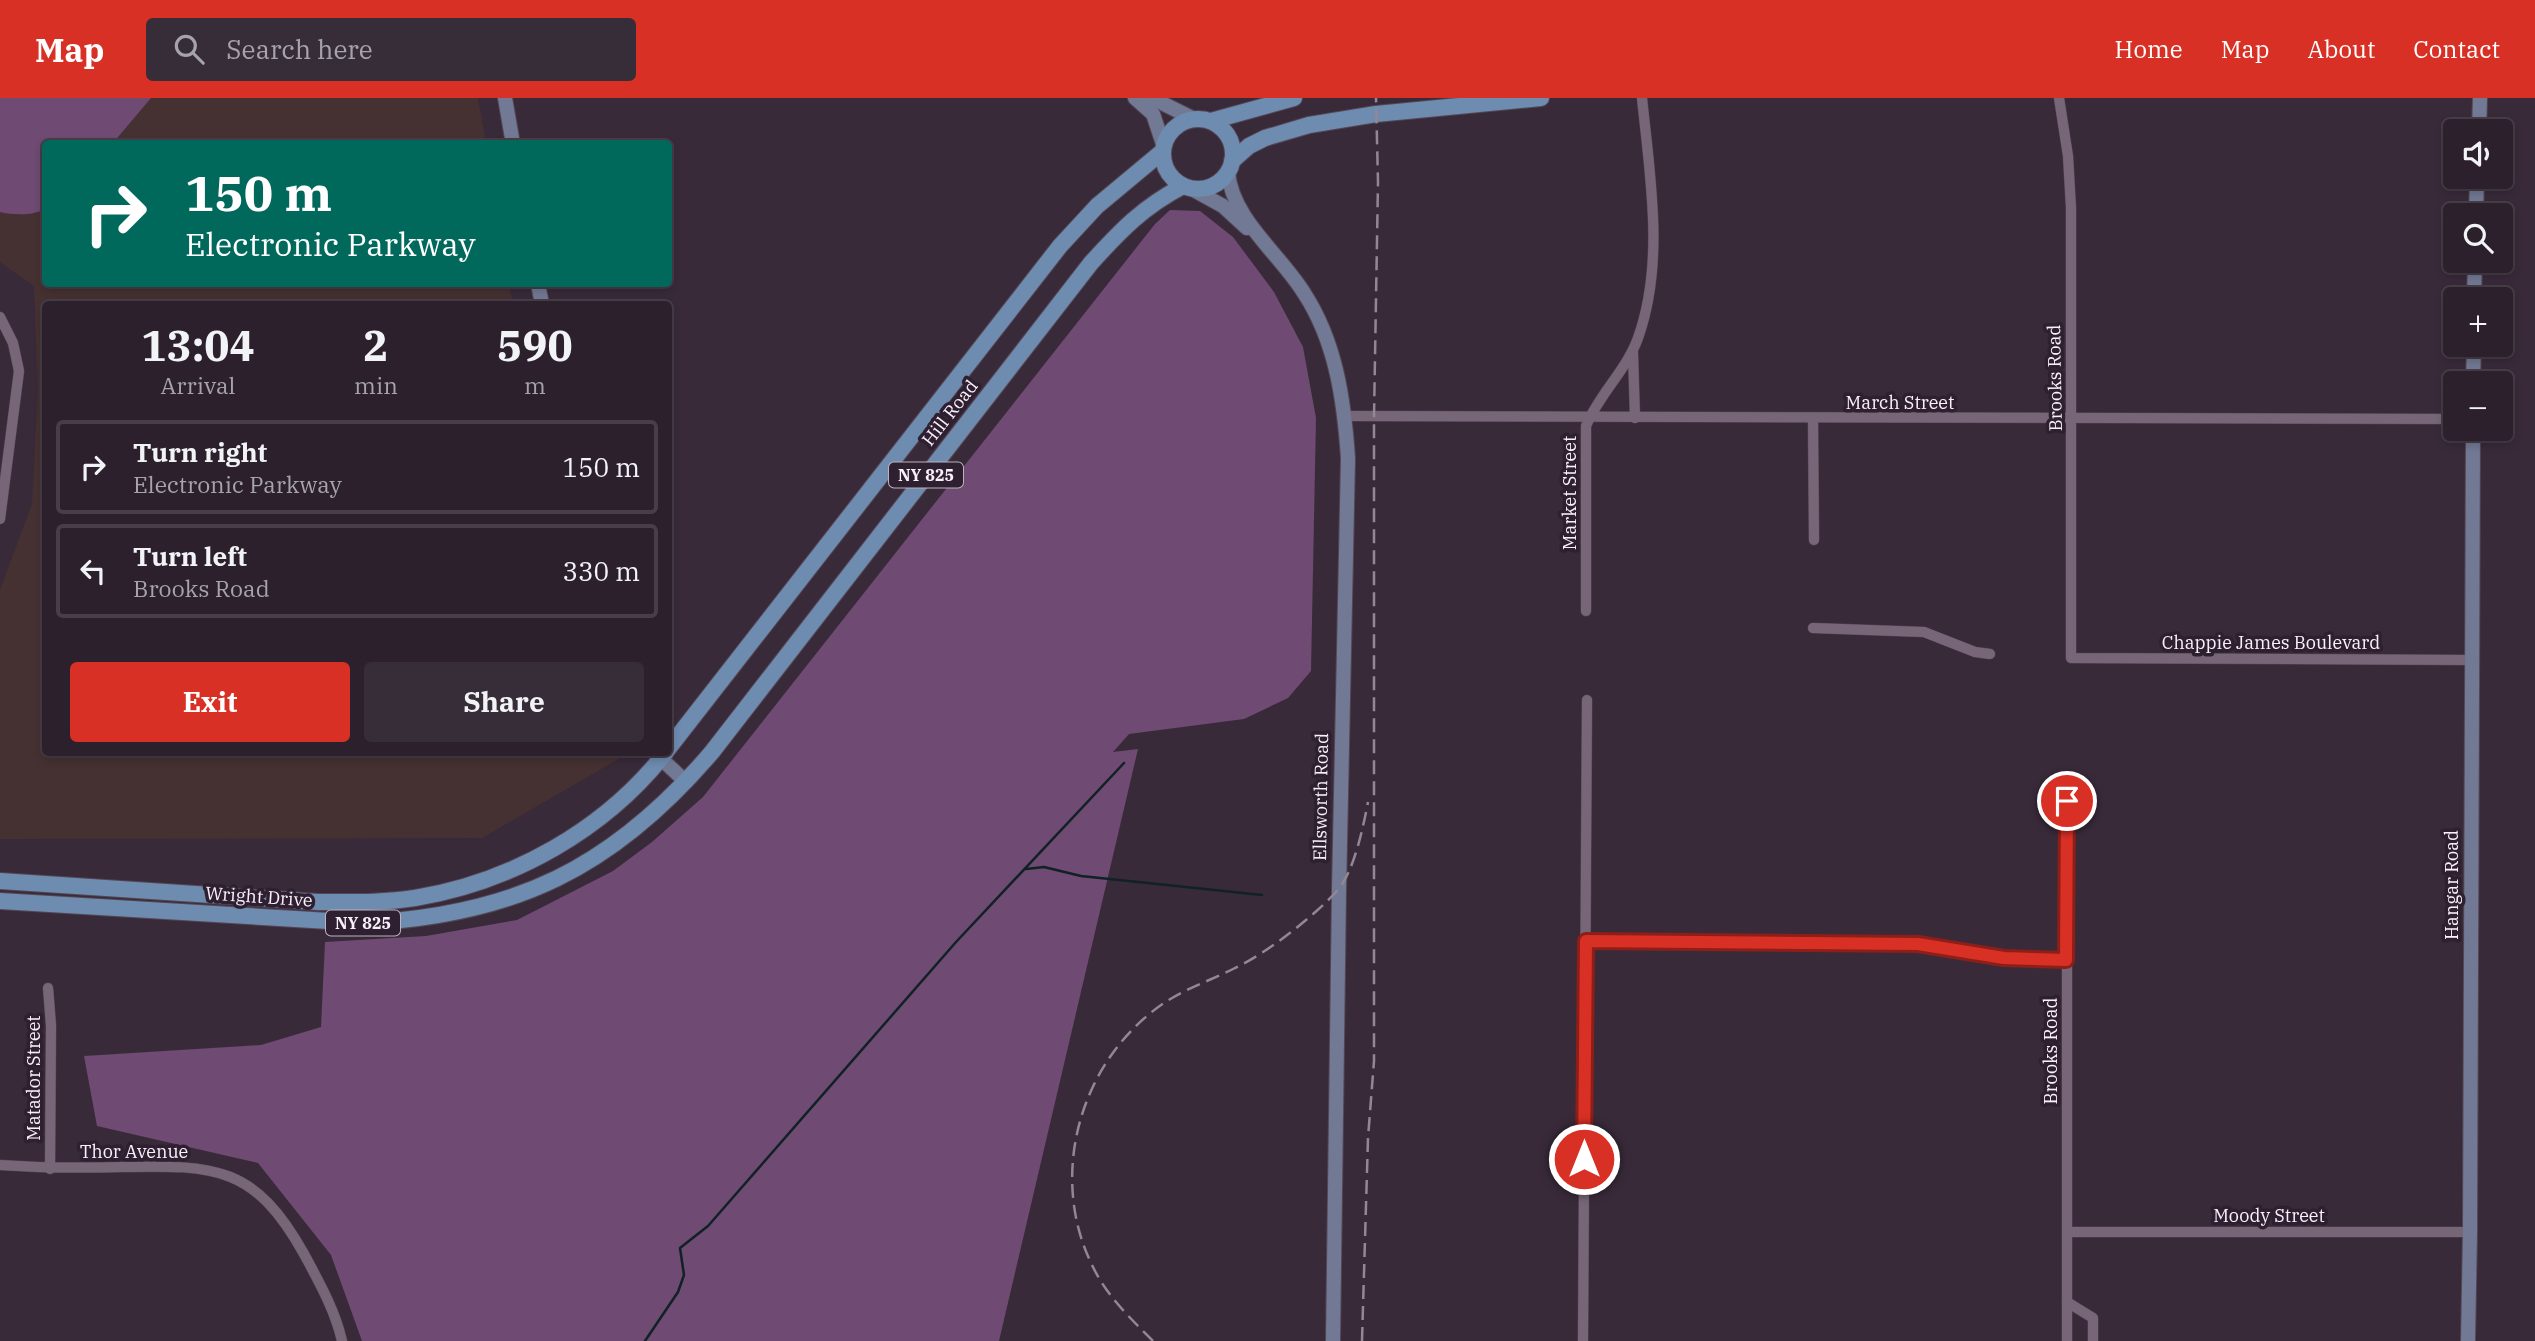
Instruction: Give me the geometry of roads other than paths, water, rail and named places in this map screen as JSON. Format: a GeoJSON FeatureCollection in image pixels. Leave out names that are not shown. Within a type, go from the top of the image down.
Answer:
{"type":"FeatureCollection","features":[{"type":"Feature","properties":{"kind":"main road"},"geometry":{"type":"LineString","coordinates":[[1194,119],[1211,121],[1294,98]]}},
{"type":"Feature","properties":{"kind":"main road","name":"NY 825"},"geometry":{"type":"LineString","coordinates":[[1188,187],[1213,186],[1249,146],[1265,138],[1309,125],[1376,114],[1541,98]]}},
{"type":"Feature","properties":{"kind":"main road","name":"NY 825"},"geometry":{"type":"LineString","coordinates":[[1163,149],[1174,128],[1194,119]]}},
{"type":"Feature","properties":{"kind":"main road"},"geometry":{"type":"LineString","coordinates":[[1211,121],[1220,126],[1231,142],[1230,167]]}},
{"type":"Feature","properties":{"kind":"main road"},"geometry":{"type":"LineString","coordinates":[[1163,149],[1168,172],[1188,187]]}},
{"type":"Feature","properties":{"kind":"main road","name":"Hill Road"},"geometry":{"type":"LineString","coordinates":[[672,740],[1060,246],[1097,206],[1163,149]]}},
{"type":"Feature","properties":{"kind":"main road","name":"Hill Road"},"geometry":{"type":"LineString","coordinates":[[686,782],[721,742],[1091,263],[1142,211],[1188,187]]}},
{"type":"Feature","properties":{"kind":"main road","name":"Wright Drive"},"geometry":{"type":"LineString","coordinates":[[0,881],[318,902],[414,898],[490,878],[516,868],[565,842],[606,813],[659,756]]}},
{"type":"Feature","properties":{"kind":"main road","name":"Wright Drive"},"geometry":{"type":"LineString","coordinates":[[0,901],[362,923],[409,921],[453,914],[490,905],[570,872],[618,843],[646,821],[686,782]]}},
{"type":"Feature","properties":{"kind":"street"},"geometry":{"type":"LineString","coordinates":[[505,98],[512,140]]}},
{"type":"Feature","properties":{"kind":"street"},"geometry":{"type":"LineString","coordinates":[[1135,98],[1153,114],[1163,149]]}},
{"type":"Feature","properties":{"kind":"street"},"geometry":{"type":"LineString","coordinates":[[1152,98],[1194,119]]}},
{"type":"Feature","properties":{"kind":"street","name":"Market Street"},"geometry":{"type":"LineString","coordinates":[[1586,611],[1585,435],[1590,417],[1633,349],[1649,297],[1653,254],[1652,202],[1642,98]]}},
{"type":"Feature","properties":{"kind":"street","name":"Brooks Road"},"geometry":{"type":"LineString","coordinates":[[2059,98],[2070,185],[2071,659]]}},
{"type":"Feature","properties":{"kind":"street"},"geometry":{"type":"LineString","coordinates":[[2479,119],[2480,98]]}},
{"type":"Feature","properties":{"kind":"street","name":"Ellsworth Road"},"geometry":{"type":"LineString","coordinates":[[1230,167],[1234,198],[1249,222],[1306,295],[1328,342],[1337,371],[1345,416],[1348,471],[1333,1341]]}},
{"type":"Feature","properties":{"kind":"street","name":"Ellsworth Road"},"geometry":{"type":"LineString","coordinates":[[1188,187],[1223,206],[1286,267]]}},
{"type":"Feature","properties":{"kind":"street"},"geometry":{"type":"LineString","coordinates":[[0,317],[13,342],[19,372],[1,515]]}},
{"type":"Feature","properties":{"kind":"street"},"geometry":{"type":"LineString","coordinates":[[1633,349],[1635,418]]}},
{"type":"Feature","properties":{"kind":"street","name":"March Street"},"geometry":{"type":"LineString","coordinates":[[1345,416],[2443,419]]}},
{"type":"Feature","properties":{"kind":"street"},"geometry":{"type":"LineString","coordinates":[[1813,419],[1814,540]]}},
{"type":"Feature","properties":{"kind":"street","name":"Hangar Road"},"geometry":{"type":"LineString","coordinates":[[2468,1341],[2473,441]]}},
{"type":"Feature","properties":{"kind":"street"},"geometry":{"type":"LineString","coordinates":[[1813,628],[1924,632],[1975,652],[1990,654]]}},
{"type":"Feature","properties":{"kind":"street","name":"Chappie James Boulevard"},"geometry":{"type":"LineString","coordinates":[[2071,659],[2472,660]]}},
{"type":"Feature","properties":{"kind":"street"},"geometry":{"type":"LineString","coordinates":[[1583,1341],[1587,700]]}},
{"type":"Feature","properties":{"kind":"street"},"geometry":{"type":"LineString","coordinates":[[664,756],[686,782]]}},
{"type":"Feature","properties":{"kind":"street","name":"Brooks Road"},"geometry":{"type":"LineString","coordinates":[[2067,801],[2067,1341]]}},
{"type":"Feature","properties":{"kind":"street"},"geometry":{"type":"LineString","coordinates":[[1586,941],[1918,944],[2004,958],[2066,960]]}},
{"type":"Feature","properties":{"kind":"street","name":"Matador Street"},"geometry":{"type":"LineString","coordinates":[[48,988],[51,1025],[50,1169]]}},
{"type":"Feature","properties":{"kind":"street","name":"Thor Avenue"},"geometry":{"type":"LineString","coordinates":[[0,1165],[50,1169],[181,1166],[212,1170],[235,1178],[274,1208],[292,1232],[336,1318],[342,1341]]}},
{"type":"Feature","properties":{"kind":"street","name":"Moody Street"},"geometry":{"type":"LineString","coordinates":[[2067,1232],[2470,1232]]}},
{"type":"Feature","properties":{"kind":"street"},"geometry":{"type":"LineString","coordinates":[[2067,1301],[2094,1318],[2093,1341]]}},
{"type":"Feature","properties":{"kind":"waterway"},"geometry":{"type":"LineString","coordinates":[[645,1341],[678,1292],[684,1275],[680,1248],[708,1226],[956,942],[1124,763]]}},
{"type":"Feature","properties":{"kind":"waterway"},"geometry":{"type":"LineString","coordinates":[[1026,869],[1044,867],[1081,876],[1262,895]]}},
{"type":"Feature","properties":{"kind":"railway"},"geometry":{"type":"LineString","coordinates":[[1362,1341],[1368,1138],[1374,1061],[1374,417],[1378,182],[1376,98]]}},
{"type":"Feature","properties":{"kind":"railway"},"geometry":{"type":"LineString","coordinates":[[1153,1341],[1105,1288],[1079,1232],[1073,1195],[1073,1159],[1080,1122],[1092,1088],[1111,1056],[1135,1027],[1164,1003],[1235,968],[1275,944],[1303,923],[1337,891],[1353,861],[1368,802]]}}]}
